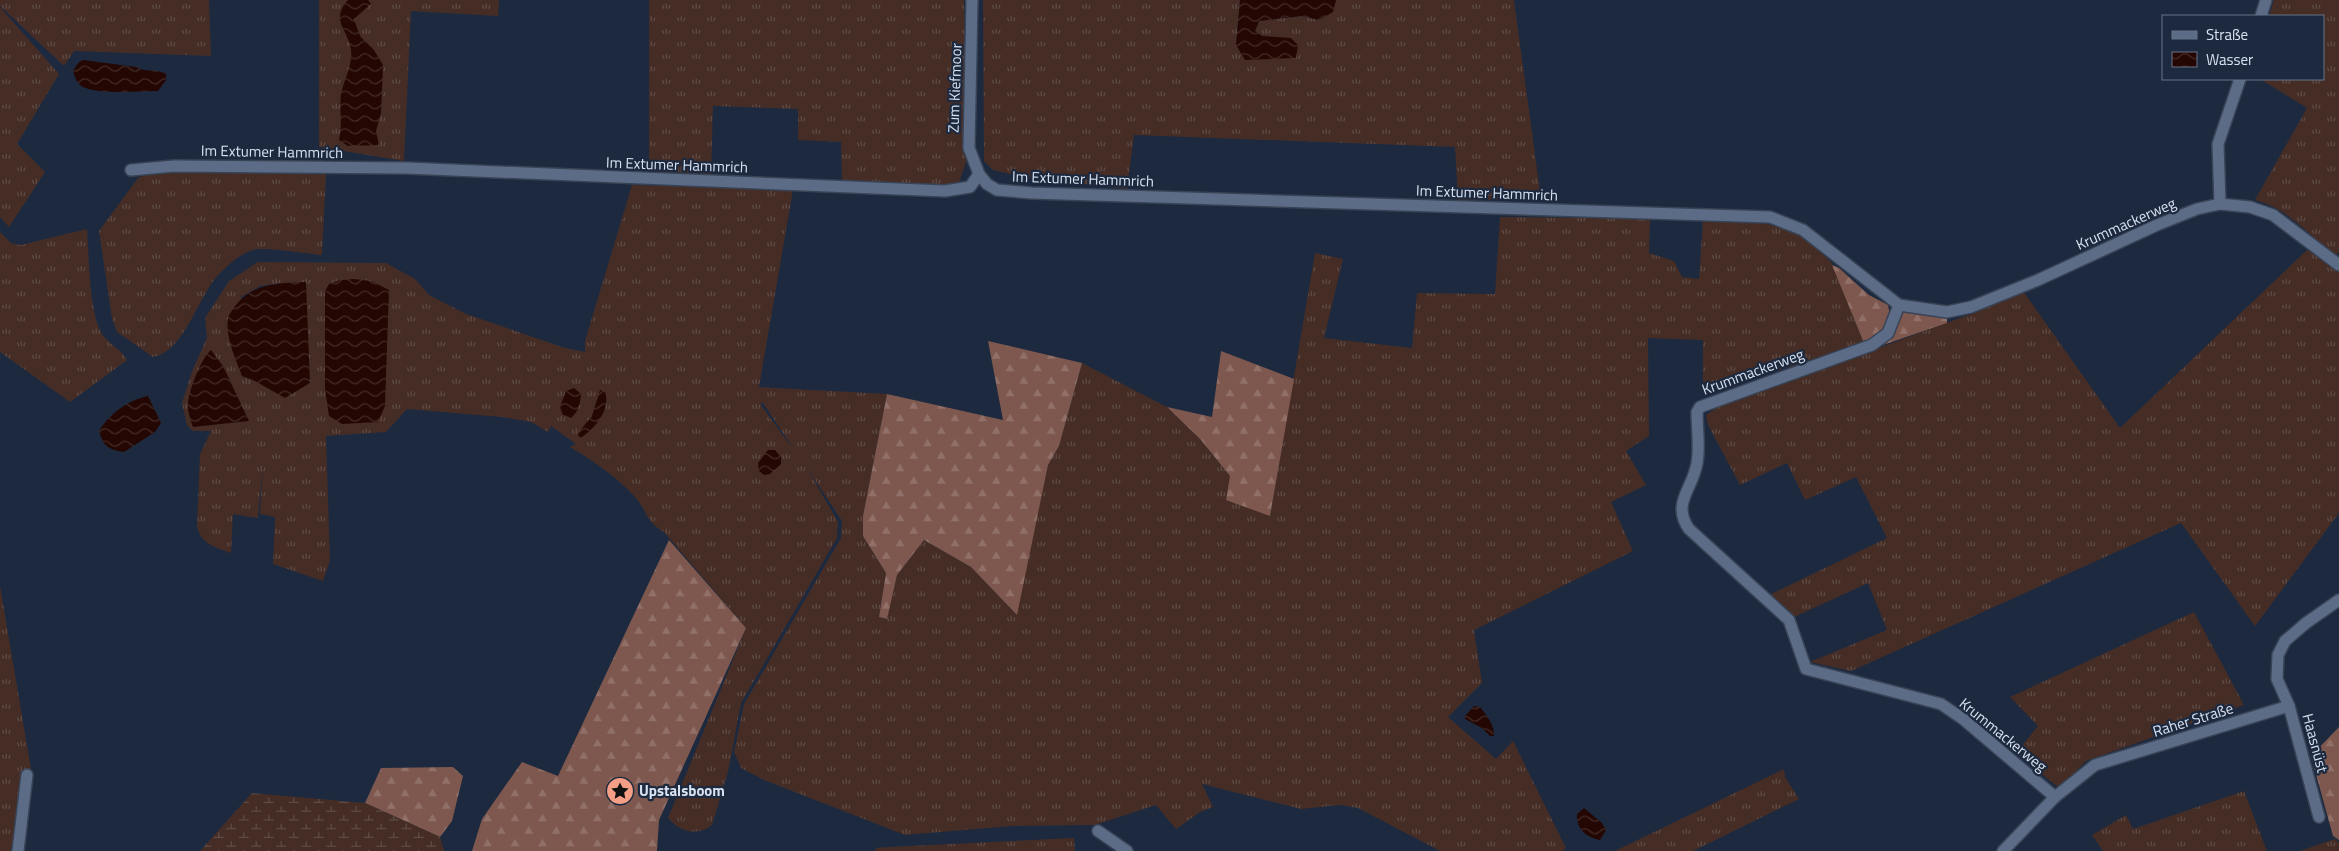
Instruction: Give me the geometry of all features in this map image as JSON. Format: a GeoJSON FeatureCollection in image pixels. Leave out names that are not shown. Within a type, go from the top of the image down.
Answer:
{"type":"FeatureCollection","features":[{"type":"Feature","properties":{"kind":"street","name":"Zum Kiefmoor"},"geometry":{"type":"LineString","coordinates":[[972,0],[969,148],[979,174]]}},
{"type":"Feature","properties":{"kind":"street"},"geometry":{"type":"LineString","coordinates":[[2261,15],[2266,0]]}},
{"type":"Feature","properties":{"kind":"street"},"geometry":{"type":"LineString","coordinates":[[2220,204],[2218,144],[2240,80]]}},
{"type":"Feature","properties":{"kind":"street","name":"Im Extumer Hammrich"},"geometry":{"type":"LineString","coordinates":[[132,170],[174,166],[407,168],[945,191],[970,187],[979,174],[987,184],[998,190],[1032,193],[1770,217],[1802,230],[1899,305]]}},
{"type":"Feature","properties":{"kind":"street","name":"Krummackerweg"},"geometry":{"type":"LineString","coordinates":[[2055,797],[1963,719],[1941,704],[1806,669],[1789,620],[1689,529],[1682,519],[1682,505],[1697,466],[1697,412],[1700,407],[1872,345],[1888,333],[1899,305],[1947,312],[1971,307],[2038,280],[2157,225],[2197,209],[2220,204],[2250,207],[2273,215],[2338,263]]}},
{"type":"Feature","properties":{"kind":"street"},"geometry":{"type":"LineString","coordinates":[[2289,706],[2277,679],[2278,655],[2285,642],[2306,623],[2339,600]]}},
{"type":"Feature","properties":{"kind":"street","name":"Raher Straße"},"geometry":{"type":"LineString","coordinates":[[2003,851],[2055,797],[2095,765],[2289,706]]}},
{"type":"Feature","properties":{"kind":"street","name":"Haasnüst"},"geometry":{"type":"LineString","coordinates":[[2289,706],[2319,817]]}},
{"type":"Feature","properties":{"kind":"street"},"geometry":{"type":"LineString","coordinates":[[18,851],[27,775]]}},
{"type":"Feature","properties":{"kind":"street"},"geometry":{"type":"LineString","coordinates":[[1098,831],[1127,851]]}},
{"type":"Feature","properties":{"kind":"green space"},"geometry":{"type":"Polygon","coordinates":[[[0,0],[209,0],[211,56],[74,51],[64,66],[0,6],[0,0]]]}},
{"type":"Feature","properties":{"kind":"green space"},"geometry":{"type":"Polygon","coordinates":[[[319,0],[499,0],[498,16],[411,11],[404,161],[319,147],[319,0]]]}},
{"type":"Feature","properties":{"kind":"green space"},"geometry":{"type":"Polygon","coordinates":[[[649,0],[964,0],[966,162],[959,182],[946,186],[842,182],[841,142],[798,140],[798,109],[713,106],[711,174],[649,171],[649,0]]]}},
{"type":"Feature","properties":{"kind":"green space"},"geometry":{"type":"Polygon","coordinates":[[[983,0],[1240,0],[1236,45],[1273,37],[1261,36],[1255,32],[1259,21],[1301,16],[1319,20],[1332,12],[1336,0],[1514,0],[1541,199],[1458,200],[1455,147],[1134,135],[1127,189],[1022,177],[993,170],[984,161],[983,0]]]}},
{"type":"Feature","properties":{"kind":"green space"},"geometry":{"type":"Polygon","coordinates":[[[2274,0],[2339,0],[2339,252],[2335,255],[2298,223],[2278,209],[2255,200],[2307,108],[2262,80],[2324,80],[2324,15],[2269,15],[2274,0]]]}},
{"type":"Feature","properties":{"kind":"green space"},"geometry":{"type":"Polygon","coordinates":[[[0,7],[59,74],[17,144],[45,172],[9,227],[0,217],[0,7]]]}},
{"type":"Feature","properties":{"kind":"green space"},"geometry":{"type":"Polygon","coordinates":[[[150,173],[326,174],[322,255],[258,249],[237,258],[214,280],[181,336],[173,346],[153,357],[117,332],[112,318],[99,231],[138,178],[150,173]]]}},
{"type":"Feature","properties":{"kind":"green space"},"geometry":{"type":"Polygon","coordinates":[[[632,185],[793,190],[759,387],[887,394],[863,516],[863,536],[886,573],[879,617],[886,619],[897,575],[924,540],[971,567],[1016,614],[1048,465],[1059,446],[1082,363],[1167,407],[1201,440],[1230,476],[1270,516],[1315,253],[1343,259],[1324,338],[1412,348],[1417,293],[1495,294],[1500,217],[1650,219],[1649,253],[1674,261],[1682,277],[1699,279],[1703,220],[1760,223],[1777,226],[1800,236],[1812,244],[1832,263],[1864,343],[1703,394],[1703,340],[1648,338],[1649,436],[1626,451],[1646,485],[1611,502],[1633,551],[1474,630],[1482,683],[1448,717],[1496,759],[1513,741],[1566,848],[1563,851],[1440,851],[1358,808],[1340,805],[1301,809],[1202,784],[1213,807],[1200,812],[1176,829],[1156,805],[1095,825],[1012,826],[905,835],[764,780],[741,768],[734,752],[744,704],[841,538],[842,521],[807,468],[838,522],[837,538],[741,703],[728,772],[712,825],[695,832],[683,830],[668,818],[746,628],[664,532],[650,520],[635,497],[604,469],[570,447],[576,444],[551,426],[548,432],[531,422],[502,417],[407,409],[386,432],[326,436],[330,560],[323,581],[273,564],[275,517],[260,514],[263,465],[258,518],[233,514],[231,553],[209,544],[199,532],[197,526],[200,454],[211,431],[193,431],[187,425],[182,403],[193,369],[207,338],[205,318],[229,281],[258,262],[386,263],[415,279],[429,295],[466,314],[565,348],[585,352],[585,341],[632,185]],[[280,283],[260,286],[241,297],[242,376],[285,397],[280,283]],[[763,403],[760,404],[791,446],[791,445],[763,403]]]}},
{"type":"Feature","properties":{"kind":"green space"},"geometry":{"type":"Polygon","coordinates":[[[87,229],[90,282],[97,322],[104,336],[127,360],[70,402],[0,352],[0,232],[11,243],[21,245],[87,229]]]}},
{"type":"Feature","properties":{"kind":"green space"},"geometry":{"type":"Polygon","coordinates":[[[2307,250],[2315,252],[2339,271],[2339,513],[2255,626],[2181,523],[1851,671],[1810,662],[1887,630],[1868,583],[1792,618],[1769,595],[1887,538],[1856,477],[1805,500],[1787,463],[1740,485],[1708,425],[1706,415],[1718,407],[1979,311],[2023,291],[2120,428],[2307,250]]]}},
{"type":"Feature","properties":{"kind":"green space"},"geometry":{"type":"Polygon","coordinates":[[[1832,265],[1839,268],[1869,295],[1888,305],[1888,324],[1881,333],[1864,343],[1832,265]]]}},
{"type":"Feature","properties":{"kind":"green space"},"geometry":{"type":"Polygon","coordinates":[[[1902,311],[1943,315],[1947,319],[1947,323],[1877,347],[1902,311]]]}},
{"type":"Feature","properties":{"kind":"green space"},"geometry":{"type":"Polygon","coordinates":[[[988,341],[1082,363],[1059,446],[1048,465],[1017,615],[971,567],[924,540],[897,575],[887,619],[879,617],[886,573],[863,536],[863,516],[887,394],[1003,420],[988,341]]]}},
{"type":"Feature","properties":{"kind":"green space"},"geometry":{"type":"Polygon","coordinates":[[[1221,351],[1294,379],[1270,516],[1226,500],[1230,476],[1201,440],[1167,407],[1212,417],[1221,351]]]}},
{"type":"Feature","properties":{"kind":"green space"},"geometry":{"type":"Polygon","coordinates":[[[669,540],[746,628],[659,820],[657,851],[472,851],[482,819],[522,762],[558,776],[669,540]]]}},
{"type":"Feature","properties":{"kind":"green space"},"geometry":{"type":"Polygon","coordinates":[[[0,586],[31,769],[21,772],[14,851],[0,851],[0,586]]]}},
{"type":"Feature","properties":{"kind":"green space"},"geometry":{"type":"Polygon","coordinates":[[[2194,612],[2244,705],[2086,761],[2059,788],[2016,753],[2038,726],[2010,697],[2194,612]]]}},
{"type":"Feature","properties":{"kind":"green space"},"geometry":{"type":"Polygon","coordinates":[[[2339,727],[2339,840],[2333,836],[2311,756],[2339,727]]]}},
{"type":"Feature","properties":{"kind":"green space"},"geometry":{"type":"Polygon","coordinates":[[[453,767],[463,776],[452,821],[440,837],[365,803],[381,768],[453,767]]]}},
{"type":"Feature","properties":{"kind":"green space"},"geometry":{"type":"Polygon","coordinates":[[[1784,769],[1785,777],[1799,799],[1693,851],[1615,851],[1784,769]]]}},
{"type":"Feature","properties":{"kind":"green space"},"geometry":{"type":"Polygon","coordinates":[[[2244,791],[2267,851],[2103,851],[2092,835],[2126,815],[2133,829],[2244,791]]]}},
{"type":"Feature","properties":{"kind":"green space"},"geometry":{"type":"Polygon","coordinates":[[[252,793],[365,803],[440,837],[444,851],[200,851],[252,793]]]}},
{"type":"Feature","properties":{"kind":"green space"},"geometry":{"type":"Polygon","coordinates":[[[1074,838],[1075,851],[875,851],[876,848],[889,847],[1074,838]]]}},
{"type":"Feature","properties":{"kind":"green space"},"geometry":{"type":"Polygon","coordinates":[[[2335,839],[2339,843],[2339,851],[2300,851],[2335,839]]]}},
{"type":"Feature","properties":{"kind":"water"},"geometry":{"type":"Polygon","coordinates":[[[348,0],[368,0],[371,4],[354,19],[360,36],[374,50],[383,65],[381,113],[376,131],[379,145],[348,146],[339,140],[341,94],[350,66],[351,55],[349,42],[341,24],[340,13],[348,0]]]}},
{"type":"Feature","properties":{"kind":"water"},"geometry":{"type":"Polygon","coordinates":[[[1240,0],[1336,0],[1333,12],[1319,20],[1301,16],[1259,21],[1255,31],[1262,36],[1291,38],[1298,45],[1296,58],[1245,60],[1236,45],[1240,0]]]}},
{"type":"Feature","properties":{"kind":"water"},"geometry":{"type":"Polygon","coordinates":[[[83,60],[158,71],[166,74],[166,80],[158,91],[109,92],[90,89],[79,84],[73,71],[78,63],[83,60]]]}},
{"type":"Feature","properties":{"kind":"water"},"geometry":{"type":"Polygon","coordinates":[[[340,280],[371,281],[389,290],[385,406],[378,422],[342,424],[329,416],[325,389],[325,291],[329,284],[340,280]]]}},
{"type":"Feature","properties":{"kind":"water"},"geometry":{"type":"Polygon","coordinates":[[[306,282],[310,383],[285,398],[242,376],[228,333],[228,318],[240,300],[256,289],[275,284],[306,282]]]}},
{"type":"Feature","properties":{"kind":"water"},"geometry":{"type":"Polygon","coordinates":[[[211,350],[223,366],[249,421],[193,427],[188,409],[188,401],[199,368],[211,350]]]}},
{"type":"Feature","properties":{"kind":"water"},"geometry":{"type":"Polygon","coordinates":[[[574,388],[581,394],[579,407],[571,418],[563,415],[560,407],[566,391],[574,388]]]}},
{"type":"Feature","properties":{"kind":"water"},"geometry":{"type":"Polygon","coordinates":[[[600,390],[605,392],[606,405],[604,412],[592,429],[582,437],[579,437],[578,433],[592,416],[600,390]]]}},
{"type":"Feature","properties":{"kind":"water"},"geometry":{"type":"Polygon","coordinates":[[[148,396],[161,423],[155,432],[124,452],[107,446],[102,440],[99,431],[103,425],[126,404],[148,396]]]}},
{"type":"Feature","properties":{"kind":"water"},"geometry":{"type":"Polygon","coordinates":[[[768,450],[775,450],[781,457],[781,464],[770,474],[764,475],[759,471],[758,463],[768,450]]]}},
{"type":"Feature","properties":{"kind":"water"},"geometry":{"type":"Polygon","coordinates":[[[1474,706],[1480,707],[1492,724],[1494,736],[1490,736],[1482,728],[1465,719],[1465,716],[1474,706]]]}},
{"type":"Feature","properties":{"kind":"water"},"geometry":{"type":"Polygon","coordinates":[[[1584,808],[1602,823],[1606,830],[1600,840],[1590,837],[1583,832],[1578,824],[1577,814],[1584,808]]]}},
{"type":"Feature","properties":{"kind":"place","name":"Upstalsboom"},"geometry":{"type":"Point","coordinates":[620,791]}}]}
